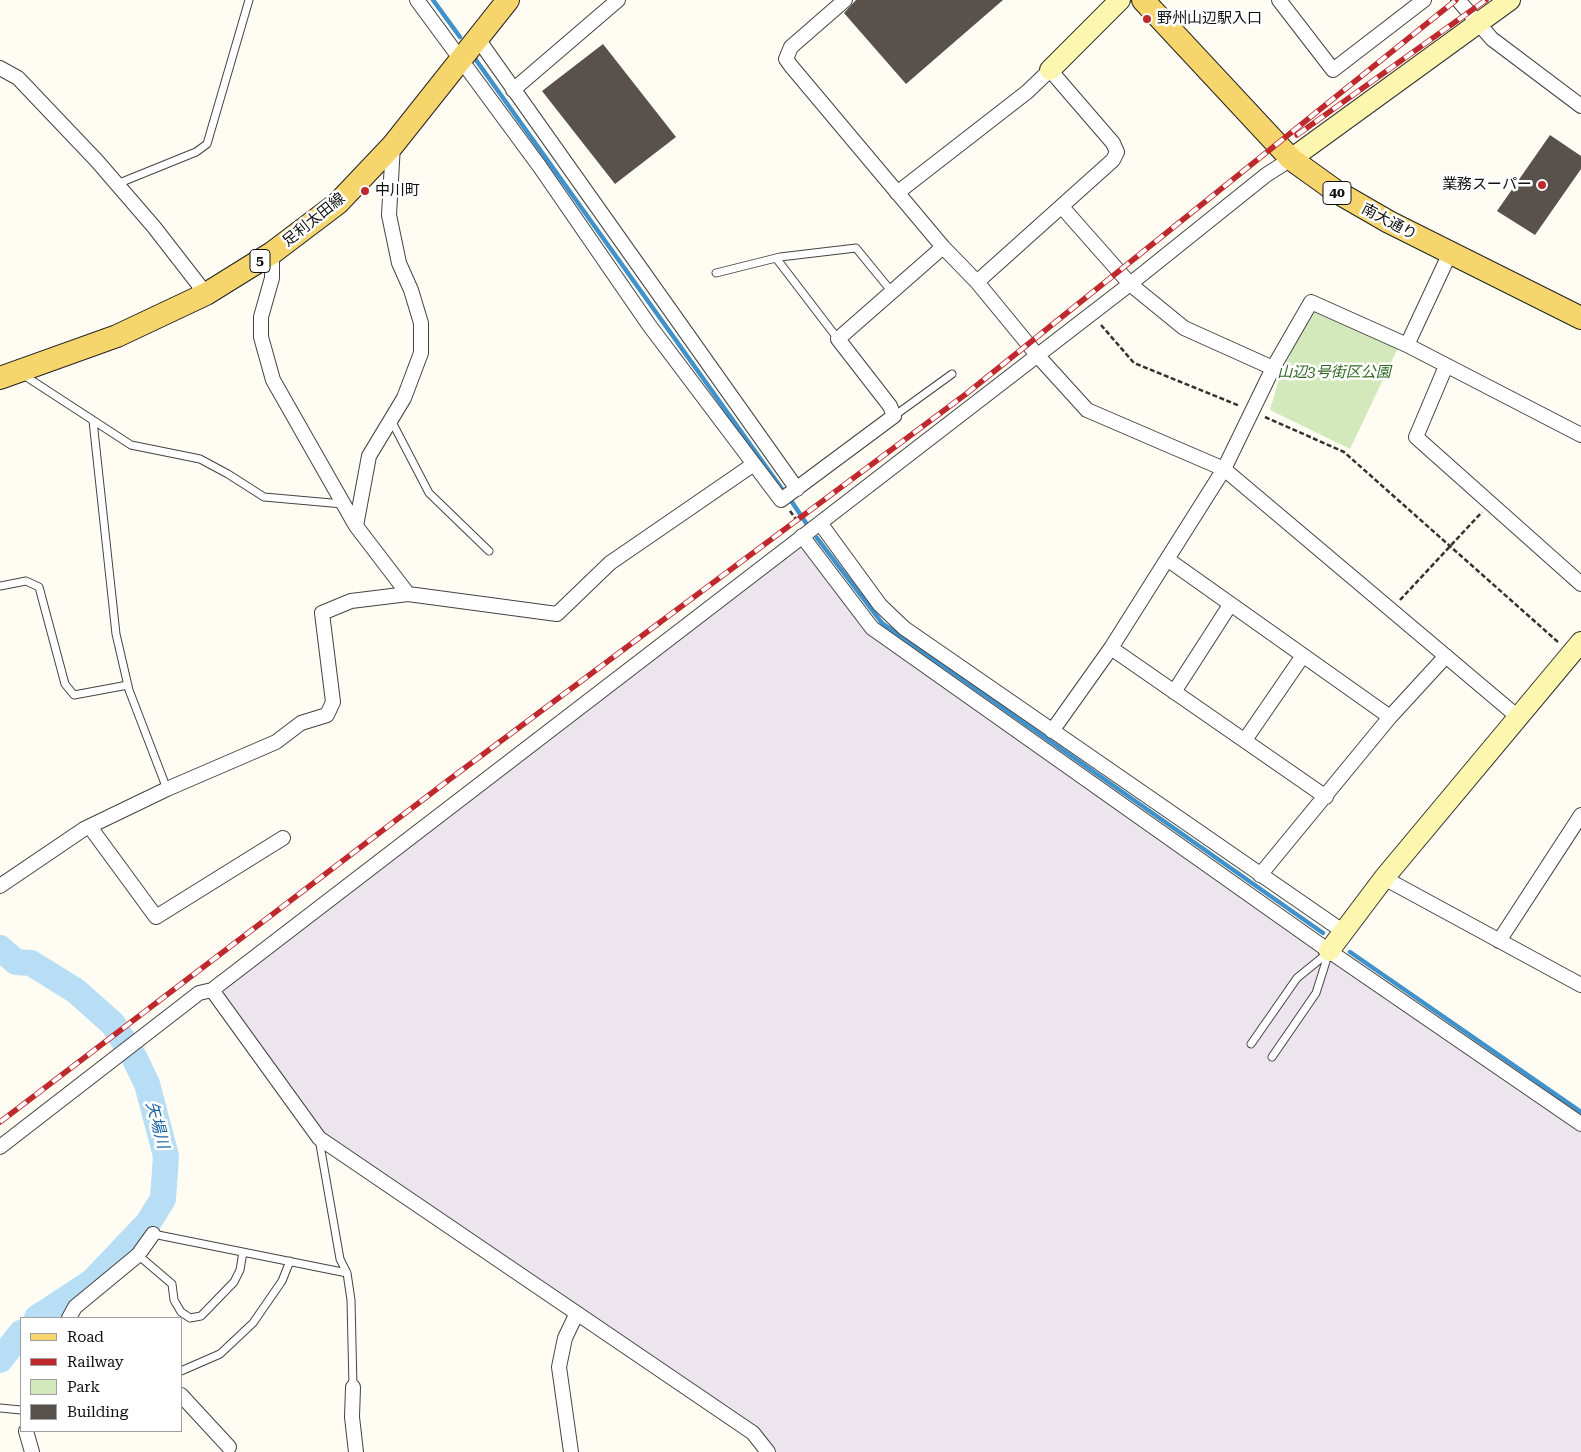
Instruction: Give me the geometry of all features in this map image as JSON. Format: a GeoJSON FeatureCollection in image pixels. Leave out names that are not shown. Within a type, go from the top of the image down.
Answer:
{"type":"FeatureCollection","features":[{"type":"Feature","properties":{"kind":"main road","name":"足利太田線"},"geometry":{"type":"LineString","coordinates":[[10,375],[117,336],[206,294],[272,253],[338,203],[393,145],[508,0]]}},
{"type":"Feature","properties":{"kind":"main road","name":"南大通り"},"geometry":{"type":"LineString","coordinates":[[1143,0],[1290,159],[1362,208],[1581,318]]}},
{"type":"Feature","properties":{"kind":"street"},"geometry":{"type":"LineString","coordinates":[[417,0],[540,167],[649,325],[781,500],[894,416],[890,406],[838,339],[943,247]]}},
{"type":"Feature","properties":{"kind":"street"},"geometry":{"type":"LineString","coordinates":[[513,90],[618,0]]}},
{"type":"Feature","properties":{"kind":"street"},"geometry":{"type":"LineString","coordinates":[[845,0],[791,47],[786,58],[943,247],[977,282],[1037,355],[1087,410],[1224,469],[1518,717]]}},
{"type":"Feature","properties":{"kind":"street"},"geometry":{"type":"LineString","coordinates":[[897,193],[1027,92],[1120,0]]}},
{"type":"Feature","properties":{"kind":"street"},"geometry":{"type":"LineString","coordinates":[[1280,0],[1333,70],[1424,0]]}},
{"type":"Feature","properties":{"kind":"street"},"geometry":{"type":"LineString","coordinates":[[1458,0],[1492,39],[1581,106]]}},
{"type":"Feature","properties":{"kind":"street"},"geometry":{"type":"LineString","coordinates":[[0,1147],[198,993],[212,990],[800,530],[820,523],[1130,284],[1266,175],[1510,0]]}},
{"type":"Feature","properties":{"kind":"street"},"geometry":{"type":"LineString","coordinates":[[478,39],[797,489]]}},
{"type":"Feature","properties":{"kind":"street"},"geometry":{"type":"LineString","coordinates":[[0,68],[18,78],[117,184],[154,227],[206,294]]}},
{"type":"Feature","properties":{"kind":"street"},"geometry":{"type":"LineString","coordinates":[[977,282],[1113,160],[1117,152],[1113,143],[1050,70]]}},
{"type":"Feature","properties":{"kind":"street"},"geometry":{"type":"LineString","coordinates":[[356,526],[369,456],[404,398],[421,353],[421,323],[411,290],[399,262],[389,215],[393,145]]}},
{"type":"Feature","properties":{"kind":"street"},"geometry":{"type":"LineString","coordinates":[[1062,207],[1130,284],[1184,328],[1273,368]]}},
{"type":"Feature","properties":{"kind":"street"},"geometry":{"type":"LineString","coordinates":[[272,253],[272,278],[261,317],[261,337],[273,380],[356,526],[408,594]]}},
{"type":"Feature","properties":{"kind":"street"},"geometry":{"type":"LineString","coordinates":[[1407,345],[1450,253]]}},
{"type":"Feature","properties":{"kind":"street"},"geometry":{"type":"LineString","coordinates":[[1052,731],[1111,648],[1224,469],[1273,368],[1311,302],[1407,345],[1581,436]]}},
{"type":"Feature","properties":{"kind":"street"},"geometry":{"type":"LineString","coordinates":[[1446,366],[1416,437],[1581,584]]}},
{"type":"Feature","properties":{"kind":"street"},"geometry":{"type":"LineString","coordinates":[[0,886],[90,827],[167,789],[276,742],[300,723],[327,715],[333,702],[322,613],[351,601],[408,594],[557,614],[610,563],[754,464]]}},
{"type":"Feature","properties":{"kind":"street"},"geometry":{"type":"LineString","coordinates":[[820,523],[880,605],[904,628],[1344,932]]}},
{"type":"Feature","properties":{"kind":"street"},"geometry":{"type":"LineString","coordinates":[[800,530],[872,628],[1329,951],[1581,1124]]}},
{"type":"Feature","properties":{"kind":"street"},"geometry":{"type":"LineString","coordinates":[[1167,560],[1390,717]]}},
{"type":"Feature","properties":{"kind":"street"},"geometry":{"type":"LineString","coordinates":[[1174,692],[1230,606]]}},
{"type":"Feature","properties":{"kind":"street"},"geometry":{"type":"LineString","coordinates":[[1111,648],[1326,797]]}},
{"type":"Feature","properties":{"kind":"street"},"geometry":{"type":"LineString","coordinates":[[1329,951],[1384,878],[1518,717],[1577,652]]}},
{"type":"Feature","properties":{"kind":"street"},"geometry":{"type":"LineString","coordinates":[[1245,740],[1302,656]]}},
{"type":"Feature","properties":{"kind":"street"},"geometry":{"type":"LineString","coordinates":[[1260,875],[1390,717],[1446,656]]}},
{"type":"Feature","properties":{"kind":"street"},"geometry":{"type":"LineString","coordinates":[[1498,940],[1581,814]]}},
{"type":"Feature","properties":{"kind":"street"},"geometry":{"type":"LineString","coordinates":[[90,827],[156,917],[283,838]]}},
{"type":"Feature","properties":{"kind":"street"},"geometry":{"type":"LineString","coordinates":[[1384,878],[1581,985]]}},
{"type":"Feature","properties":{"kind":"street"},"geometry":{"type":"LineString","coordinates":[[212,990],[319,1138],[753,1434],[768,1452]]}},
{"type":"Feature","properties":{"kind":"street"},"geometry":{"type":"LineString","coordinates":[[73,1316],[138,1255],[153,1234]]}},
{"type":"Feature","properties":{"kind":"street"},"geometry":{"type":"LineString","coordinates":[[571,1452],[559,1367],[565,1338],[576,1315]]}},
{"type":"Feature","properties":{"kind":"street"},"geometry":{"type":"LineString","coordinates":[[354,1387],[352,1417],[356,1452]]}},
{"type":"Feature","properties":{"kind":"street"},"geometry":{"type":"LineString","coordinates":[[182,1396],[228,1450]]}},
{"type":"Feature","properties":{"kind":"street"},"geometry":{"type":"LineString","coordinates":[[26,1432],[32,1452]]}},
{"type":"Feature","properties":{"kind":"lane"},"geometry":{"type":"LineString","coordinates":[[117,184],[196,152],[207,144],[248,0]]}},
{"type":"Feature","properties":{"kind":"lane"},"geometry":{"type":"LineString","coordinates":[[716,273],[776,258],[856,248],[892,292]]}},
{"type":"Feature","properties":{"kind":"lane"},"geometry":{"type":"LineString","coordinates":[[776,258],[838,339]]}},
{"type":"Feature","properties":{"kind":"lane"},"geometry":{"type":"LineString","coordinates":[[894,416],[952,374]]}},
{"type":"Feature","properties":{"kind":"lane"},"geometry":{"type":"LineString","coordinates":[[10,375],[131,444],[200,459],[264,497],[344,504]]}},
{"type":"Feature","properties":{"kind":"lane"},"geometry":{"type":"LineString","coordinates":[[391,420],[429,493],[490,551]]}},
{"type":"Feature","properties":{"kind":"lane"},"geometry":{"type":"LineString","coordinates":[[93,421],[116,634],[128,685],[167,789]]}},
{"type":"Feature","properties":{"kind":"lane"},"geometry":{"type":"LineString","coordinates":[[0,586],[26,582],[39,587],[65,684],[74,695],[128,685]]}},
{"type":"Feature","properties":{"kind":"lane"},"geometry":{"type":"LineString","coordinates":[[1251,1044],[1297,978],[1329,951]]}},
{"type":"Feature","properties":{"kind":"lane"},"geometry":{"type":"LineString","coordinates":[[1272,1057],[1316,993],[1329,951]]}},
{"type":"Feature","properties":{"kind":"lane"},"geometry":{"type":"LineString","coordinates":[[319,1138],[340,1259],[347,1272],[351,1300],[354,1387]]}},
{"type":"Feature","properties":{"kind":"lane"},"geometry":{"type":"LineString","coordinates":[[153,1234],[347,1272]]}},
{"type":"Feature","properties":{"kind":"lane"},"geometry":{"type":"LineString","coordinates":[[138,1255],[172,1284],[174,1300],[181,1312],[190,1318],[201,1316],[234,1282],[240,1270],[243,1252]]}},
{"type":"Feature","properties":{"kind":"lane"},"geometry":{"type":"LineString","coordinates":[[182,1371],[220,1354],[253,1322],[282,1281],[290,1261]]}},
{"type":"Feature","properties":{"kind":"lane"},"geometry":{"type":"LineString","coordinates":[[0,1408],[20,1410]]}},
{"type":"Feature","properties":{"kind":"path"},"geometry":{"type":"LineString","coordinates":[[1092,313],[1134,363],[1344,452],[1450,546],[1577,652]]}},
{"type":"Feature","properties":{"kind":"path"},"geometry":{"type":"LineString","coordinates":[[1391,610],[1490,504]]}},
{"type":"Feature","properties":{"kind":"path"},"geometry":{"type":"LineString","coordinates":[[786,506],[800,530]]}},
{"type":"Feature","properties":{"kind":"shaded area"},"geometry":{"type":"Polygon","coordinates":[[[802,536],[872,628],[1581,1124],[1581,1452],[768,1452],[753,1433],[319,1138],[212,990],[802,536]]]}},
{"type":"Feature","properties":{"kind":"green space","name":"山辺3号街区公園"},"geometry":{"type":"Polygon","coordinates":[[[1312,309],[1399,346],[1350,449],[1270,410],[1280,375],[1312,309]]]}},
{"type":"Feature","properties":{"kind":"building"},"geometry":{"type":"Polygon","coordinates":[[[856,0],[1003,0],[906,84],[844,13],[856,0]]]}},
{"type":"Feature","properties":{"kind":"building"},"geometry":{"type":"Polygon","coordinates":[[[603,44],[676,137],[615,184],[542,91],[603,44]]]}},
{"type":"Feature","properties":{"kind":"building"},"geometry":{"type":"Polygon","coordinates":[[[1550,135],[1581,156],[1581,169],[1535,235],[1497,211],[1550,135]]]}},
{"type":"Feature","properties":{"kind":"waterway"},"geometry":{"type":"LineString","coordinates":[[433,0],[460,37]]}},
{"type":"Feature","properties":{"kind":"waterway"},"geometry":{"type":"LineString","coordinates":[[476,60],[782,489]]}},
{"type":"Feature","properties":{"kind":"waterway"},"geometry":{"type":"LineString","coordinates":[[792,502],[806,523]]}},
{"type":"Feature","properties":{"kind":"waterway"},"geometry":{"type":"LineString","coordinates":[[817,538],[882,623],[1323,933]]}},
{"type":"Feature","properties":{"kind":"waterway","name":"矢場川"},"geometry":{"type":"LineString","coordinates":[[0,948],[16,962],[31,963],[76,991],[113,1024],[134,1057],[147,1084],[166,1156],[163,1199],[148,1223],[92,1282],[39,1317]]}},
{"type":"Feature","properties":{"kind":"waterway"},"geometry":{"type":"LineString","coordinates":[[1350,952],[1581,1112]]}},
{"type":"Feature","properties":{"kind":"waterway","name":"矢場川"},"geometry":{"type":"LineString","coordinates":[[0,1360],[20,1334]]}},
{"type":"Feature","properties":{"kind":"railway"},"geometry":{"type":"LineString","coordinates":[[0,1122],[450,779],[966,394],[1456,0]]}},
{"type":"Feature","properties":{"kind":"railway"},"geometry":{"type":"LineString","coordinates":[[1297,135],[1486,0]]}},
{"type":"Feature","properties":{"kind":"place","name":"野州山辺駅入口"},"geometry":{"type":"Point","coordinates":[1147,19]}},
{"type":"Feature","properties":{"kind":"place","name":"業務スーパー"},"geometry":{"type":"Point","coordinates":[1542,185]}},
{"type":"Feature","properties":{"kind":"place","name":"中川町"},"geometry":{"type":"Point","coordinates":[365,191]}}]}
